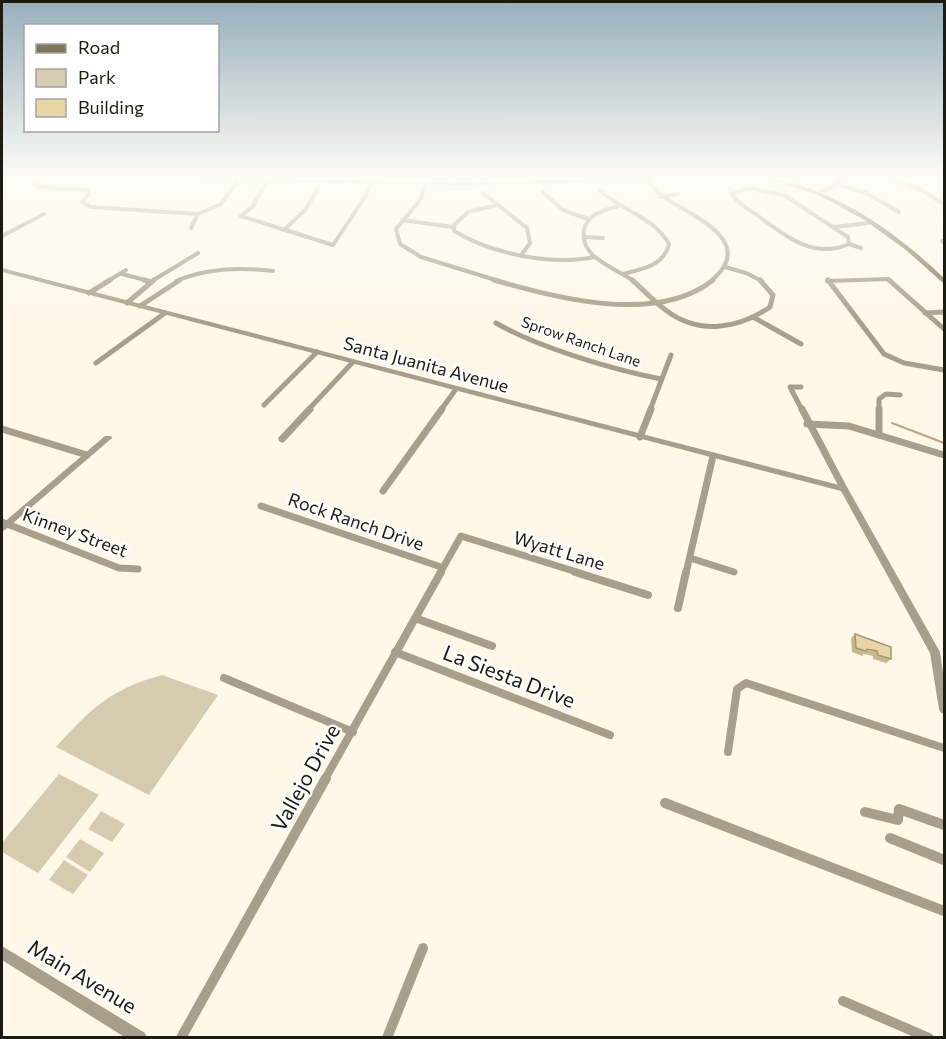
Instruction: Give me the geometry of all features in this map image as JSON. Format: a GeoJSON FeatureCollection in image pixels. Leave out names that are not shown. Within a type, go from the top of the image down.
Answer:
{"type":"FeatureCollection","features":[{"type":"Feature","properties":{"kind":"main road"},"geometry":{"type":"LineString","coordinates":[[875,227],[942,275],[945,281]]}},
{"type":"Feature","properties":{"kind":"street"},"geometry":{"type":"LineString","coordinates":[[2,236],[18,227]]}},
{"type":"Feature","properties":{"kind":"street"},"geometry":{"type":"LineString","coordinates":[[276,227],[333,245],[342,227]]}},
{"type":"Feature","properties":{"kind":"street"},"geometry":{"type":"LineString","coordinates":[[398,227],[397,239],[406,250],[422,257],[510,285],[573,298],[615,303],[656,301],[702,288],[718,276],[725,267],[726,247],[717,232],[711,227]]}},
{"type":"Feature","properties":{"kind":"street"},"geometry":{"type":"LineString","coordinates":[[453,227],[455,233],[461,237],[522,254],[564,262],[595,257]]}},
{"type":"Feature","properties":{"kind":"street"},"geometry":{"type":"LineString","coordinates":[[522,254],[529,247],[528,230],[525,227]]}},
{"type":"Feature","properties":{"kind":"street"},"geometry":{"type":"LineString","coordinates":[[583,227],[587,249],[595,257],[623,274],[675,317],[704,326],[734,325],[753,317],[772,304],[772,293],[766,284],[754,276],[725,267]]}},
{"type":"Feature","properties":{"kind":"street"},"geometry":{"type":"LineString","coordinates":[[623,274],[657,263],[666,255],[669,244],[655,227]]}},
{"type":"Feature","properties":{"kind":"street"},"geometry":{"type":"LineString","coordinates":[[773,227],[795,244],[815,248],[842,247],[849,244],[861,248]]}},
{"type":"Feature","properties":{"kind":"street"},"geometry":{"type":"LineString","coordinates":[[835,227],[850,239],[849,244]]}},
{"type":"Feature","properties":{"kind":"street"},"geometry":{"type":"LineString","coordinates":[[584,237],[603,238]]}},
{"type":"Feature","properties":{"kind":"street"},"geometry":{"type":"LineString","coordinates":[[127,303],[152,282],[198,253]]}},
{"type":"Feature","properties":{"kind":"street"},"geometry":{"type":"LineString","coordinates":[[140,306],[176,282],[189,277],[247,268],[273,271]]}},
{"type":"Feature","properties":{"kind":"street","name":"Santa Juanita Avenue"},"geometry":{"type":"LineString","coordinates":[[3,272],[844,489]]}},
{"type":"Feature","properties":{"kind":"street"},"geometry":{"type":"LineString","coordinates":[[89,293],[124,272],[152,282]]}},
{"type":"Feature","properties":{"kind":"street"},"geometry":{"type":"LineString","coordinates":[[945,329],[888,279],[825,280],[884,354],[900,362],[945,370]]}},
{"type":"Feature","properties":{"kind":"street"},"geometry":{"type":"LineString","coordinates":[[925,313],[945,312]]}},
{"type":"Feature","properties":{"kind":"street"},"geometry":{"type":"LineString","coordinates":[[96,363],[165,313]]}},
{"type":"Feature","properties":{"kind":"street"},"geometry":{"type":"LineString","coordinates":[[753,317],[801,344]]}},
{"type":"Feature","properties":{"kind":"street","name":"Sprow Ranch Lane"},"geometry":{"type":"LineString","coordinates":[[496,323],[515,334],[635,374],[661,379]]}},
{"type":"Feature","properties":{"kind":"street"},"geometry":{"type":"LineString","coordinates":[[264,405],[317,352]]}},
{"type":"Feature","properties":{"kind":"street","name":"Sprow Ranch Lane"},"geometry":{"type":"LineString","coordinates":[[640,437],[671,355]]}},
{"type":"Feature","properties":{"kind":"street"},"geometry":{"type":"LineString","coordinates":[[282,439],[353,362]]}},
{"type":"Feature","properties":{"kind":"street"},"geometry":{"type":"LineString","coordinates":[[801,387],[790,387],[807,424],[935,652],[945,709]]}},
{"type":"Feature","properties":{"kind":"street"},"geometry":{"type":"LineString","coordinates":[[383,491],[456,389]]}},
{"type":"Feature","properties":{"kind":"street"},"geometry":{"type":"LineString","coordinates":[[879,435],[879,399],[886,394],[900,394]]}},
{"type":"Feature","properties":{"kind":"street"},"geometry":{"type":"LineString","coordinates":[[807,424],[849,426],[945,456]]}},
{"type":"Feature","properties":{"kind":"street"},"geometry":{"type":"LineString","coordinates":[[2,429],[87,455]]}},
{"type":"Feature","properties":{"kind":"street"},"geometry":{"type":"LineString","coordinates":[[3,524],[108,438]]}},
{"type":"Feature","properties":{"kind":"street"},"geometry":{"type":"LineString","coordinates":[[678,608],[713,456]]}},
{"type":"Feature","properties":{"kind":"street","name":"Rock Ranch Drive"},"geometry":{"type":"LineString","coordinates":[[261,506],[441,567]]}},
{"type":"Feature","properties":{"kind":"street","name":"Kinney Street"},"geometry":{"type":"LineString","coordinates":[[3,524],[119,568],[138,569]]}},
{"type":"Feature","properties":{"kind":"street","name":"Vallejo Drive"},"geometry":{"type":"LineString","coordinates":[[181,1038],[415,618],[441,567],[461,536]]}},
{"type":"Feature","properties":{"kind":"street","name":"Wyatt Lane"},"geometry":{"type":"LineString","coordinates":[[461,536],[648,595]]}},
{"type":"Feature","properties":{"kind":"street"},"geometry":{"type":"LineString","coordinates":[[690,558],[734,572]]}},
{"type":"Feature","properties":{"kind":"street"},"geometry":{"type":"LineString","coordinates":[[415,618],[492,646]]}},
{"type":"Feature","properties":{"kind":"street","name":"La Siesta Drive"},"geometry":{"type":"LineString","coordinates":[[395,652],[610,735]]}},
{"type":"Feature","properties":{"kind":"street"},"geometry":{"type":"LineString","coordinates":[[224,678],[352,732]]}},
{"type":"Feature","properties":{"kind":"street"},"geometry":{"type":"LineString","coordinates":[[728,752],[737,689],[746,683],[945,748]]}},
{"type":"Feature","properties":{"kind":"street"},"geometry":{"type":"LineString","coordinates":[[665,803],[945,911]]}},
{"type":"Feature","properties":{"kind":"street"},"geometry":{"type":"LineString","coordinates":[[865,812],[898,820],[899,809],[945,825]]}},
{"type":"Feature","properties":{"kind":"street"},"geometry":{"type":"LineString","coordinates":[[890,838],[945,860]]}},
{"type":"Feature","properties":{"kind":"street"},"geometry":{"type":"LineString","coordinates":[[387,1038],[423,948]]}},
{"type":"Feature","properties":{"kind":"street","name":"Main Avenue"},"geometry":{"type":"LineString","coordinates":[[2,953],[140,1038]]}},
{"type":"Feature","properties":{"kind":"street"},"geometry":{"type":"LineString","coordinates":[[843,1001],[929,1038]]}},
{"type":"Feature","properties":{"kind":"green space"},"geometry":{"type":"Polygon","coordinates":[[[162,675],[218,695],[149,795],[56,747],[103,702],[129,687],[162,675]]]}},
{"type":"Feature","properties":{"kind":"green space"},"geometry":{"type":"Polygon","coordinates":[[[59,774],[99,795],[38,873],[2,852],[2,843],[59,774]]]}},
{"type":"Feature","properties":{"kind":"green space"},"geometry":{"type":"Polygon","coordinates":[[[101,811],[125,824],[112,842],[88,829],[101,811]]]}},
{"type":"Feature","properties":{"kind":"green space"},"geometry":{"type":"Polygon","coordinates":[[[80,839],[104,853],[90,872],[66,857],[80,839]]]}},
{"type":"Feature","properties":{"kind":"green space"},"geometry":{"type":"Polygon","coordinates":[[[64,860],[88,875],[73,894],[49,880],[64,860]]]}},
{"type":"Feature","properties":{"kind":"building"},"geometry":{"type":"Polygon","coordinates":[[[855,634],[891,647],[891,659],[878,655],[877,651],[856,648],[855,634]]]}},
{"type":"Feature","properties":{"kind":"waterway"},"geometry":{"type":"LineString","coordinates":[[892,423],[944,443]]}}]}
